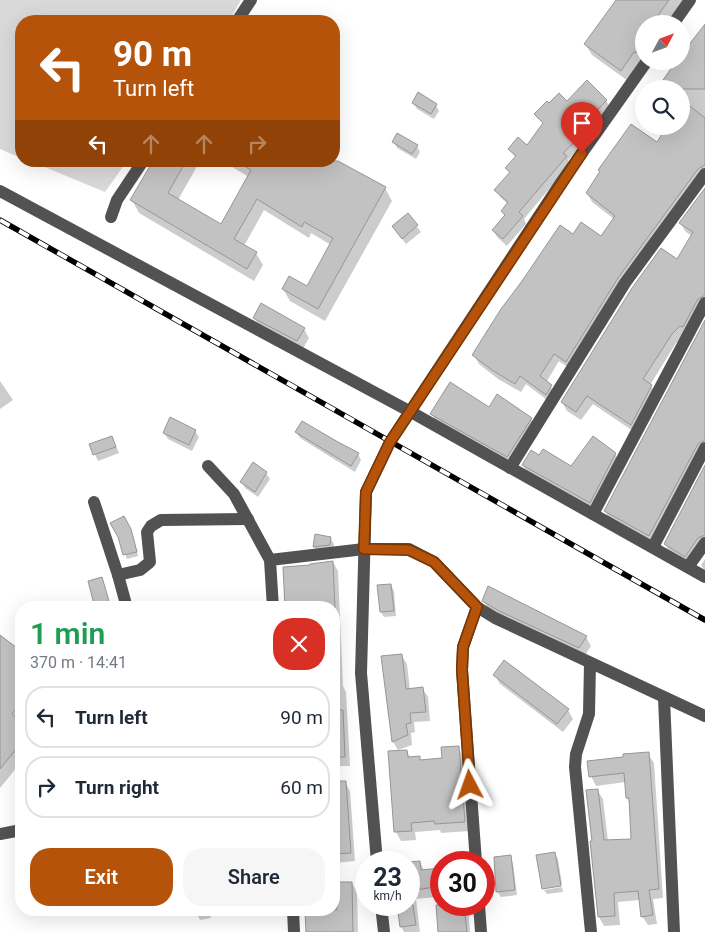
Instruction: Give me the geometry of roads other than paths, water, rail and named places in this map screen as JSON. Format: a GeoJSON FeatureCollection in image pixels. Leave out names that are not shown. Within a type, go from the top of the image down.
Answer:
{"type":"FeatureCollection","features":[{"type":"Feature","properties":{"kind":"street"},"geometry":{"type":"LineString","coordinates":[[241,15],[252,0]]}},
{"type":"Feature","properties":{"kind":"street"},"geometry":{"type":"LineString","coordinates":[[679,15],[690,0]]}},
{"type":"Feature","properties":{"kind":"street"},"geometry":{"type":"LineString","coordinates":[[376,851],[362,673],[366,492],[390,442],[560,184],[641,70]]}},
{"type":"Feature","properties":{"kind":"street"},"geometry":{"type":"LineString","coordinates":[[111,217],[118,200],[139,167]]}},
{"type":"Feature","properties":{"kind":"street"},"geometry":{"type":"LineString","coordinates":[[510,468],[625,283],[705,174]]}},
{"type":"Feature","properties":{"kind":"street"},"geometry":{"type":"LineString","coordinates":[[0,191],[411,412],[705,577]]}},
{"type":"Feature","properties":{"kind":"street"},"geometry":{"type":"LineString","coordinates":[[593,514],[705,303]]}},
{"type":"Feature","properties":{"kind":"street"},"geometry":{"type":"LineString","coordinates":[[652,547],[705,448]]}},
{"type":"Feature","properties":{"kind":"street"},"geometry":{"type":"LineString","coordinates":[[208,466],[234,494],[270,560],[273,601]]}},
{"type":"Feature","properties":{"kind":"street"},"geometry":{"type":"LineString","coordinates":[[94,502],[125,601]]}},
{"type":"Feature","properties":{"kind":"street"},"geometry":{"type":"LineString","coordinates":[[118,576],[140,570],[150,562],[148,532],[151,526],[161,520],[248,519]]}},
{"type":"Feature","properties":{"kind":"street"},"geometry":{"type":"LineString","coordinates":[[688,567],[705,543]]}},
{"type":"Feature","properties":{"kind":"street"},"geometry":{"type":"LineString","coordinates":[[270,560],[364,549],[409,550],[434,562],[477,607],[496,618],[705,716]]}},
{"type":"Feature","properties":{"kind":"street"},"geometry":{"type":"LineString","coordinates":[[475,851],[462,670],[463,647],[477,607]]}},
{"type":"Feature","properties":{"kind":"street"},"geometry":{"type":"LineString","coordinates":[[590,663],[589,714],[576,754],[575,767],[591,932]]}},
{"type":"Feature","properties":{"kind":"street"},"geometry":{"type":"LineString","coordinates":[[664,698],[674,932]]}},
{"type":"Feature","properties":{"kind":"street"},"geometry":{"type":"LineString","coordinates":[[0,834],[15,831]]}},
{"type":"Feature","properties":{"kind":"street"},"geometry":{"type":"LineString","coordinates":[[293,916],[294,932]]}},
{"type":"Feature","properties":{"kind":"street"},"geometry":{"type":"LineString","coordinates":[[382,916],[384,932]]}},
{"type":"Feature","properties":{"kind":"street"},"geometry":{"type":"LineString","coordinates":[[480,916],[481,932]]}},
{"type":"Feature","properties":{"kind":"railway"},"geometry":{"type":"LineString","coordinates":[[0,220],[705,620]]}}]}
